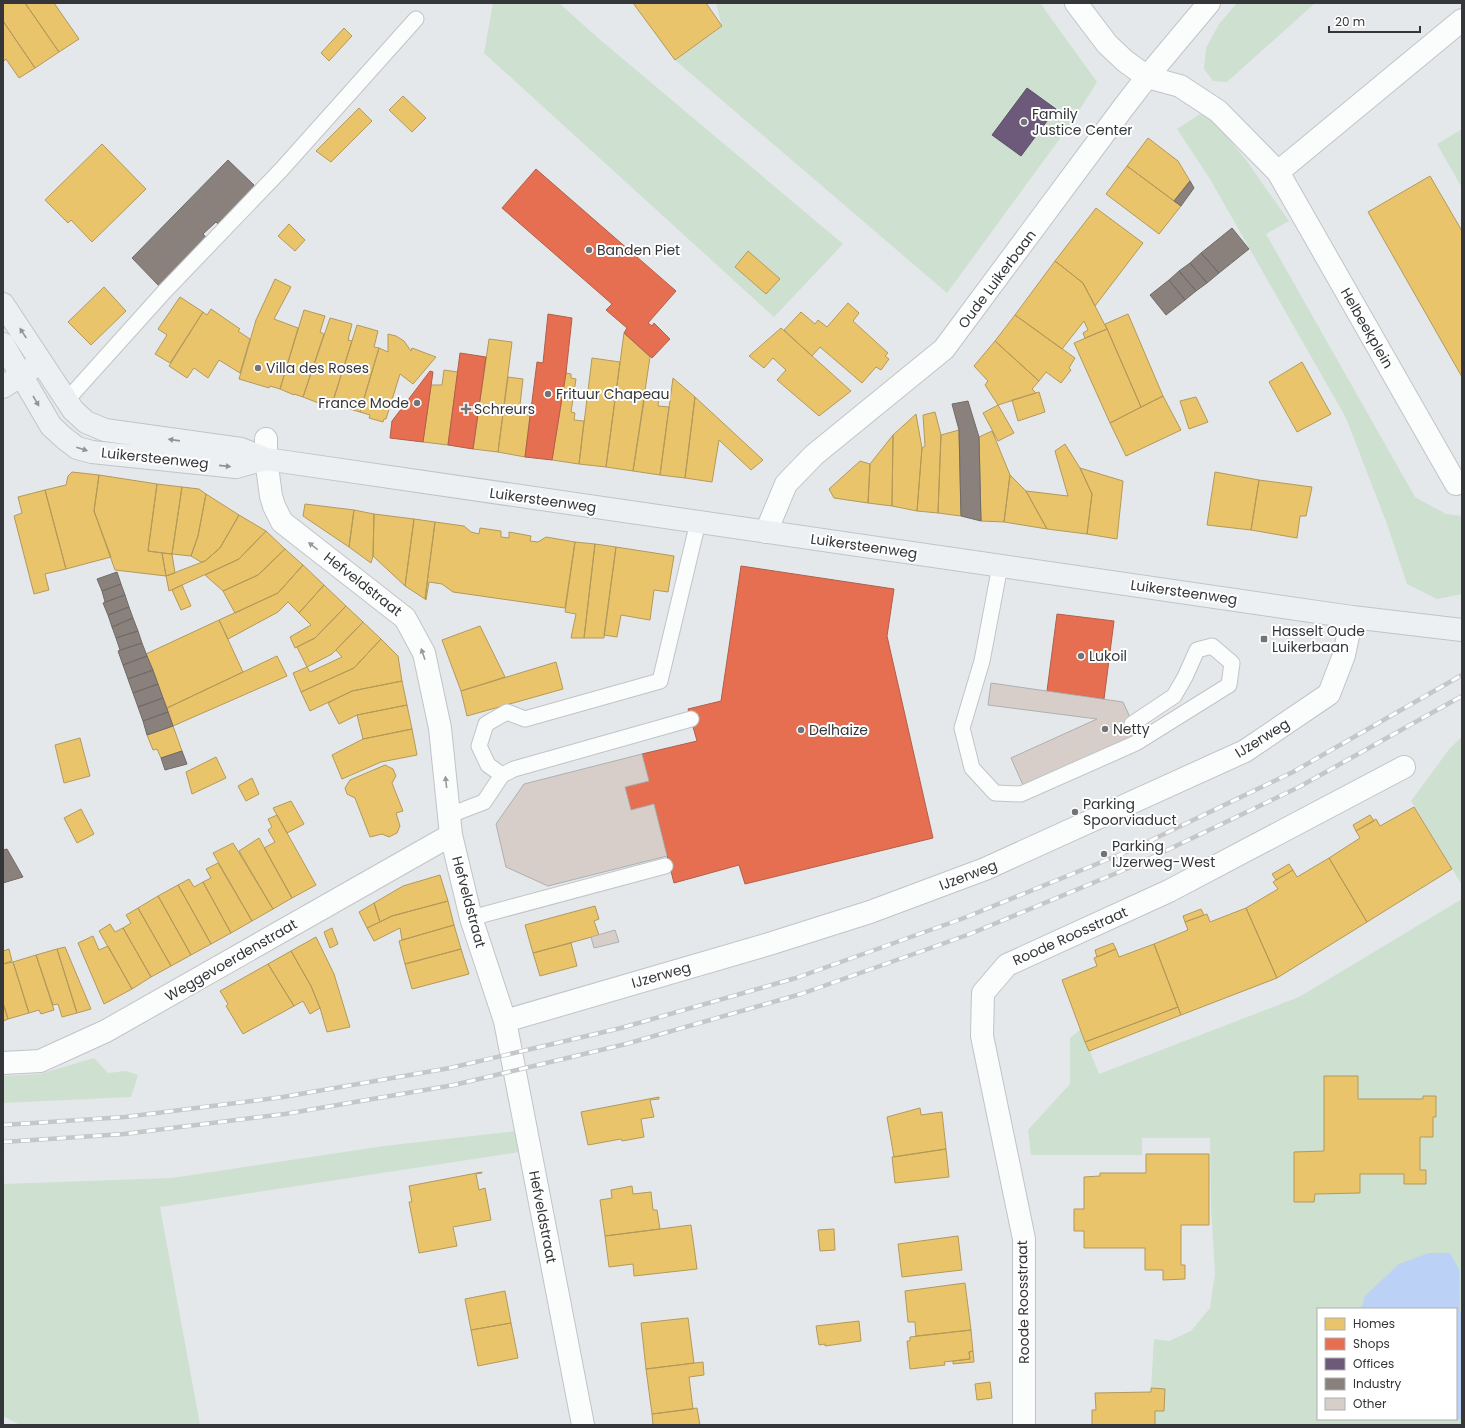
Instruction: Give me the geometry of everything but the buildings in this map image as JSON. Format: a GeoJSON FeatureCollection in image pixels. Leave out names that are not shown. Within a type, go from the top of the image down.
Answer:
{"type":"FeatureCollection","features":[{"type":"Feature","properties":{"kind":"main road","name":"Luikersteenweg"},"geometry":{"type":"LineString","coordinates":[[3,304],[42,362],[69,406],[86,422],[105,430],[241,449],[266,449],[698,522],[1352,617],[1462,630]]}},
{"type":"Feature","properties":{"kind":"main road","name":"Luikersteenweg"},"geometry":{"type":"LineString","coordinates":[[3,344],[51,426],[77,448],[92,452],[236,467],[266,449]]}},
{"type":"Feature","properties":{"kind":"main road"},"geometry":{"type":"LineString","coordinates":[[3,387],[42,362]]}},
{"type":"Feature","properties":{"kind":"street"},"geometry":{"type":"LineString","coordinates":[[1076,3],[1107,44],[1125,61],[1147,77]]}},
{"type":"Feature","properties":{"kind":"street","name":"Oude Luikerbaan"},"geometry":{"type":"LineString","coordinates":[[766,532],[786,484],[791,478],[814,455],[944,349],[1147,77],[1209,3]]}},
{"type":"Feature","properties":{"kind":"street"},"geometry":{"type":"LineString","coordinates":[[1278,172],[1462,20]]}},
{"type":"Feature","properties":{"kind":"street","name":"Helbeekplein"},"geometry":{"type":"LineString","coordinates":[[1147,77],[1180,86],[1218,111],[1278,172],[1459,486]]}},
{"type":"Feature","properties":{"kind":"street","name":"Hefveldstraat"},"geometry":{"type":"LineString","coordinates":[[266,449],[274,506],[282,522],[405,618],[424,653],[440,728],[450,825],[471,918],[505,1021],[583,1425]]}},
{"type":"Feature","properties":{"kind":"street","name":"IJzerweg"},"geometry":{"type":"LineString","coordinates":[[505,1021],[769,944],[870,912],[986,869],[1245,751],[1329,694],[1344,655],[1352,617]]}},
{"type":"Feature","properties":{"kind":"street","name":"Roode Roosstraat"},"geometry":{"type":"LineString","coordinates":[[1024,1425],[1024,1239],[982,1036],[982,993],[1007,965],[1170,891],[1404,766]]}},
{"type":"Feature","properties":{"kind":"street","name":"Weggevoerdenstraat"},"geometry":{"type":"LineString","coordinates":[[3,1063],[40,1061],[106,1031],[450,825]]}},
{"type":"Feature","properties":{"kind":"lane"},"geometry":{"type":"LineString","coordinates":[[69,406],[164,292],[281,170],[416,19]]}},
{"type":"Feature","properties":{"kind":"lane"},"geometry":{"type":"LineString","coordinates":[[502,775],[488,765],[479,746],[486,724],[507,712],[525,719],[660,681],[698,522]]}},
{"type":"Feature","properties":{"kind":"lane"},"geometry":{"type":"LineString","coordinates":[[1000,566],[982,661],[962,728],[972,768],[994,793],[1021,794],[1136,743],[1229,685],[1232,663],[1212,646],[1197,650],[1185,677],[1174,696],[1132,724]]}},
{"type":"Feature","properties":{"kind":"lane"},"geometry":{"type":"LineString","coordinates":[[450,825],[484,802],[502,775],[514,769],[691,719]]}},
{"type":"Feature","properties":{"kind":"lane"},"geometry":{"type":"LineString","coordinates":[[471,918],[665,866]]}},
{"type":"Feature","properties":{"kind":"green space"},"geometry":{"type":"Polygon","coordinates":[[[493,3],[559,3],[598,38],[843,244],[774,317],[484,53],[493,3]]]}},
{"type":"Feature","properties":{"kind":"green space"},"geometry":{"type":"Polygon","coordinates":[[[716,3],[1040,3],[1097,82],[1072,122],[947,293],[675,60],[722,27],[716,3]]]}},
{"type":"Feature","properties":{"kind":"green space"},"geometry":{"type":"Polygon","coordinates":[[[1237,3],[1315,3],[1227,82],[1213,81],[1204,69],[1206,48],[1219,24],[1237,3]]]}},
{"type":"Feature","properties":{"kind":"green space"},"geometry":{"type":"Polygon","coordinates":[[[1200,114],[1214,121],[1246,160],[1289,221],[1266,234],[1415,497],[1446,514],[1462,516],[1462,594],[1437,599],[1407,584],[1387,524],[1346,418],[1210,179],[1177,129],[1200,114]]]}},
{"type":"Feature","properties":{"kind":"green space"},"geometry":{"type":"Polygon","coordinates":[[[1462,129],[1462,188],[1437,144],[1462,129]]]}},
{"type":"Feature","properties":{"kind":"green space"},"geometry":{"type":"Polygon","coordinates":[[[1462,737],[1462,885],[1411,801],[1450,748],[1462,737]]]}},
{"type":"Feature","properties":{"kind":"green space"},"geometry":{"type":"Polygon","coordinates":[[[1462,899],[1462,1425],[1155,1425],[1155,1411],[1164,1411],[1165,1389],[1151,1388],[1154,1339],[1169,1341],[1191,1331],[1210,1308],[1215,1273],[1211,1208],[1210,1138],[1142,1138],[1142,1155],[1031,1155],[1028,1130],[1070,1084],[1070,1038],[1081,1029],[1099,1074],[1299,997],[1462,899]]]}},
{"type":"Feature","properties":{"kind":"green space"},"geometry":{"type":"Polygon","coordinates":[[[94,1058],[108,1073],[126,1071],[138,1075],[131,1097],[3,1103],[3,1076],[40,1074],[94,1058]]]}},
{"type":"Feature","properties":{"kind":"green space"},"geometry":{"type":"Polygon","coordinates":[[[516,1131],[519,1152],[160,1207],[200,1425],[20,1425],[3,1416],[3,1184],[172,1178],[384,1146],[516,1131]]]}},
{"type":"Feature","properties":{"kind":"water"},"geometry":{"type":"Polygon","coordinates":[[[1429,1253],[1450,1253],[1459,1269],[1460,1310],[1462,1317],[1462,1417],[1459,1420],[1457,1419],[1457,1308],[1361,1308],[1365,1296],[1399,1264],[1429,1253]]]}},
{"type":"Feature","properties":{"kind":"railway"},"geometry":{"type":"LineString","coordinates":[[3,1125],[125,1117],[283,1097],[450,1068],[621,1028],[796,978],[964,918],[1131,850],[1293,772],[1462,675]]}},
{"type":"Feature","properties":{"kind":"railway"},"geometry":{"type":"LineString","coordinates":[[3,1142],[124,1134],[285,1114],[454,1085],[626,1044],[801,994],[970,934],[1136,865],[1299,787],[1462,696]]}},
{"type":"Feature","properties":{"kind":"place","name":"Family Justice Center"},"geometry":{"type":"Point","coordinates":[1024,122]}},
{"type":"Feature","properties":{"kind":"place","name":"Banden Piet"},"geometry":{"type":"Point","coordinates":[589,250]}},
{"type":"Feature","properties":{"kind":"place","name":"Villa des Roses"},"geometry":{"type":"Point","coordinates":[258,368]}},
{"type":"Feature","properties":{"kind":"place","name":"Frituur Chapeau"},"geometry":{"type":"Point","coordinates":[548,394]}},
{"type":"Feature","properties":{"kind":"place","name":"France Mode"},"geometry":{"type":"Point","coordinates":[417,403]}},
{"type":"Feature","properties":{"kind":"place","name":"Schreurs"},"geometry":{"type":"Point","coordinates":[466,409]}},
{"type":"Feature","properties":{"kind":"place","name":"Hasselt Oude Luikerbaan"},"geometry":{"type":"Point","coordinates":[1264,639]}},
{"type":"Feature","properties":{"kind":"place","name":"Lukoil"},"geometry":{"type":"Point","coordinates":[1081,656]}},
{"type":"Feature","properties":{"kind":"place","name":"Netty"},"geometry":{"type":"Point","coordinates":[1105,729]}},
{"type":"Feature","properties":{"kind":"place","name":"Delhaize"},"geometry":{"type":"Point","coordinates":[801,730]}},
{"type":"Feature","properties":{"kind":"place","name":"Parking Spoorviaduct"},"geometry":{"type":"Point","coordinates":[1075,812]}},
{"type":"Feature","properties":{"kind":"place","name":"Parking IJzerweg-West"},"geometry":{"type":"Point","coordinates":[1104,854]}}]}
